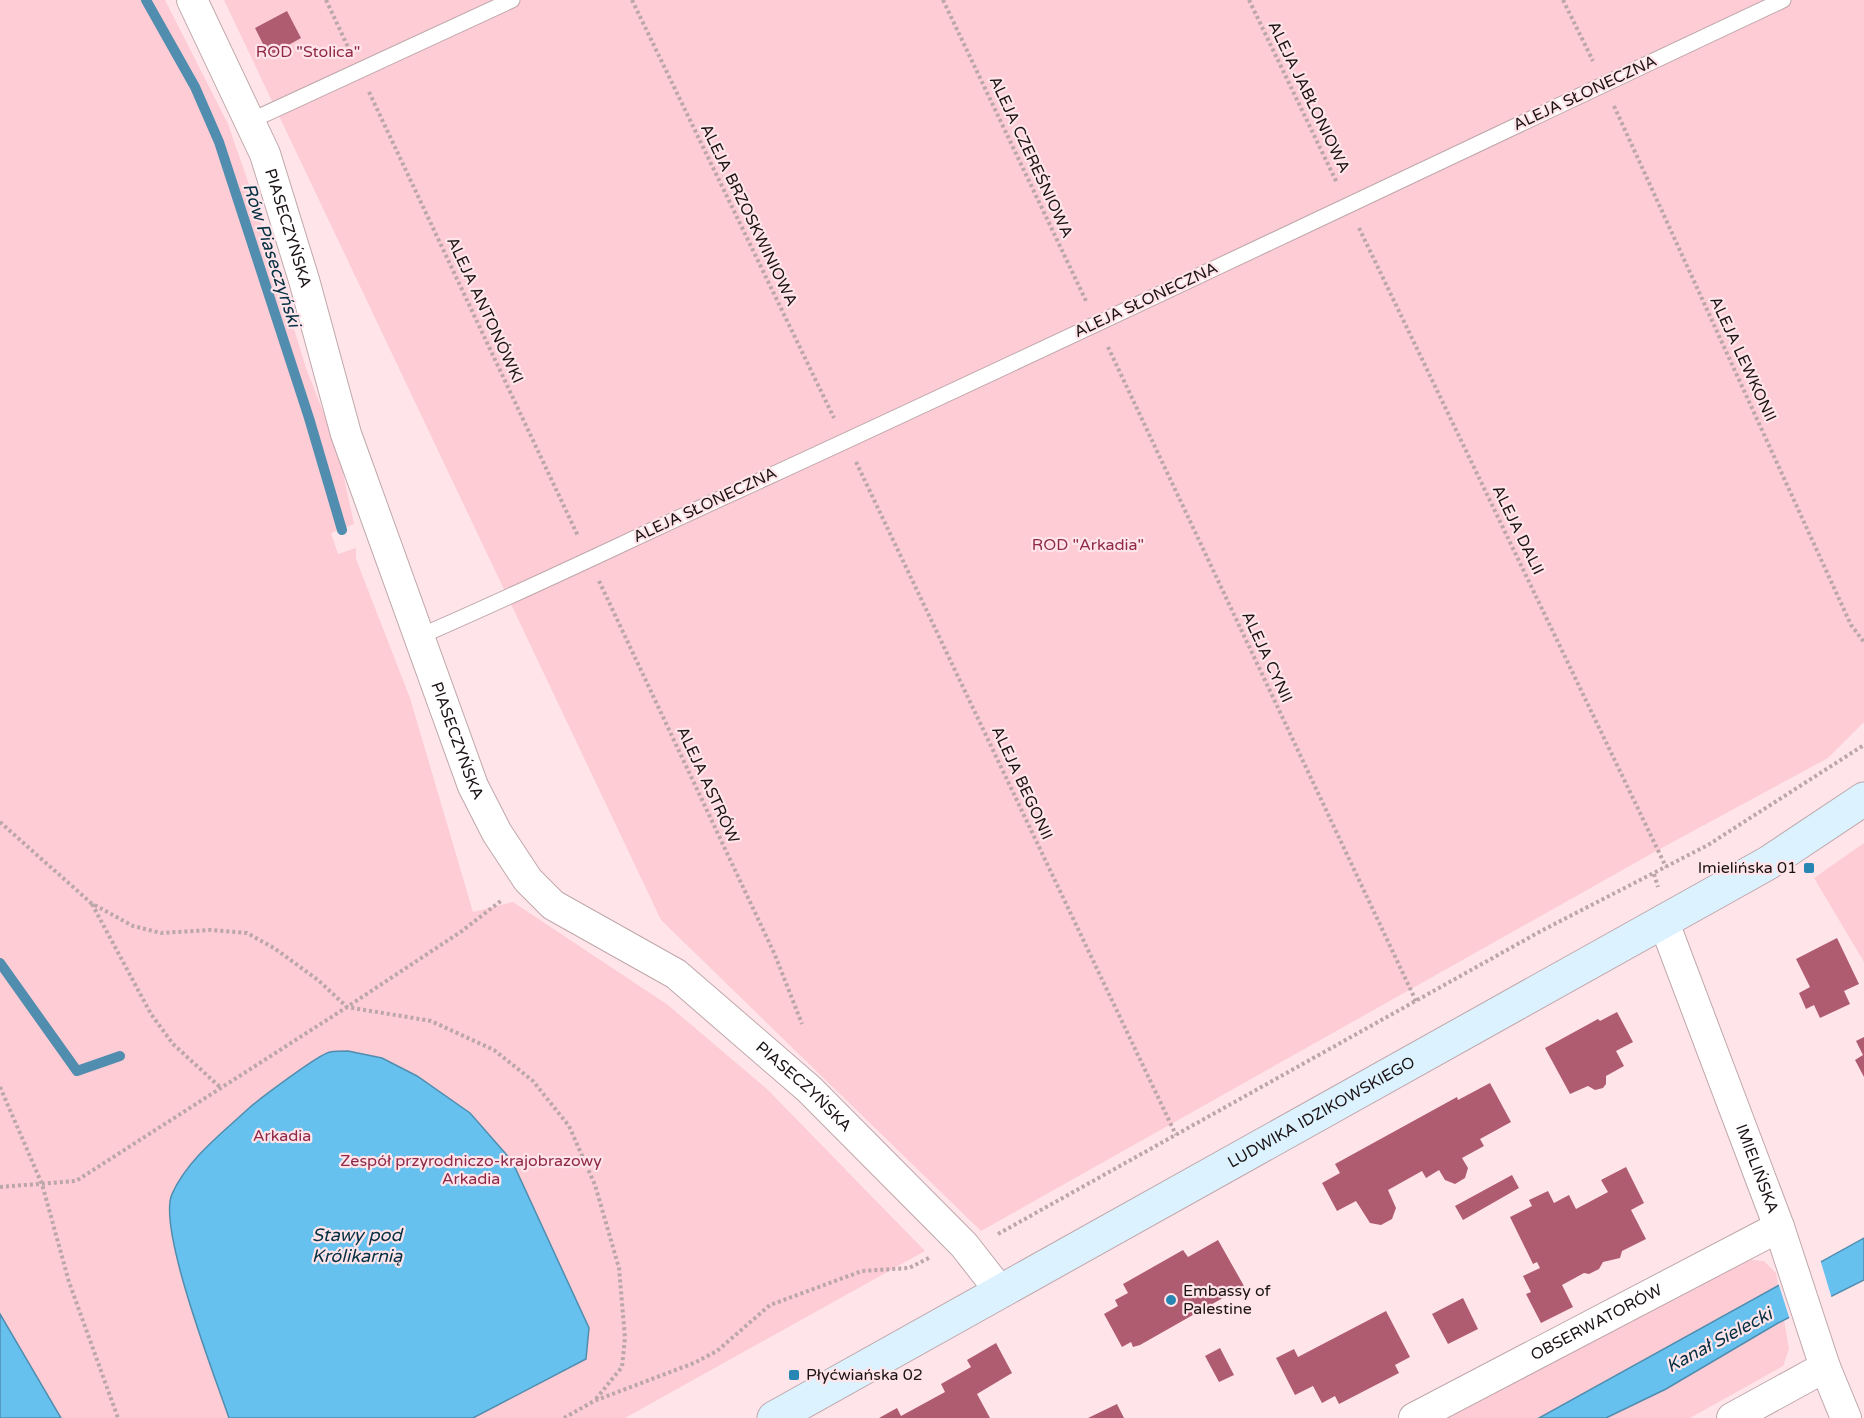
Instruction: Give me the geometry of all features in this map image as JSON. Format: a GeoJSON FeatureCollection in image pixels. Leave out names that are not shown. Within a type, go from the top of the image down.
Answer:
{"type":"FeatureCollection","features":[{"type":"Feature","properties":{"kind":"street","name":"PIASECZYŃSKA"},"geometry":{"type":"LineString","coordinates":[[192,0],[250,121],[276,187],[346,434],[473,786],[497,833],[528,880],[553,905],[676,974],[809,1089],[964,1245],[1000,1291]]}},
{"type":"Feature","properties":{"kind":"street","name":"LUDWIKA IDZIKOWSKIEGO"},"geometry":{"type":"LineString","coordinates":[[774,1418],[1768,863],[1864,799]]}},
{"type":"Feature","properties":{"kind":"street","name":"IMIELIŃSKA"},"geometry":{"type":"LineString","coordinates":[[1663,920],[1779,1227],[1825,1367],[1846,1418]]}},
{"type":"Feature","properties":{"kind":"street","name":"OBSERWATORÓW"},"geometry":{"type":"LineString","coordinates":[[1414,1418],[1779,1227]]}},
{"type":"Feature","properties":{"kind":"street"},"geometry":{"type":"LineString","coordinates":[[1732,1418],[1825,1367]]}},
{"type":"Feature","properties":{"kind":"lane"},"geometry":{"type":"LineString","coordinates":[[250,121],[512,0]]}},
{"type":"Feature","properties":{"kind":"lane","name":"ALEJA SŁONECZNA"},"geometry":{"type":"LineString","coordinates":[[418,637],[846,441],[1784,0]]}},
{"type":"Feature","properties":{"kind":"path","name":"ALEJA ANTONÓWKI"},"geometry":{"type":"LineString","coordinates":[[326,0],[589,558]]}},
{"type":"Feature","properties":{"kind":"path","name":"ALEJA BRZOSKWINIOWA"},"geometry":{"type":"LineString","coordinates":[[632,0],[846,441]]}},
{"type":"Feature","properties":{"kind":"path","name":"ALEJA CZEREŚNIOWA"},"geometry":{"type":"LineString","coordinates":[[943,0],[1097,323]]}},
{"type":"Feature","properties":{"kind":"path","name":"ALEJA JABŁONIOWA"},"geometry":{"type":"LineString","coordinates":[[1249,0],[1347,204]]}},
{"type":"Feature","properties":{"kind":"path","name":"ALEJA LEWKONII"},"geometry":{"type":"LineString","coordinates":[[1563,0],[1604,84],[1851,625],[1864,642]]}},
{"type":"Feature","properties":{"kind":"path","name":"ALEJA DALII"},"geometry":{"type":"LineString","coordinates":[[1347,204],[1666,867]]}},
{"type":"Feature","properties":{"kind":"path","name":"ALEJA CYNII"},"geometry":{"type":"LineString","coordinates":[[1097,323],[1416,1000]]}},
{"type":"Feature","properties":{"kind":"path","name":"ALEJA BEGONII"},"geometry":{"type":"LineString","coordinates":[[846,441],[1176,1135]]}},
{"type":"Feature","properties":{"kind":"path","name":"ALEJA ASTRÓW"},"geometry":{"type":"LineString","coordinates":[[589,558],[775,955],[802,1024]]}},
{"type":"Feature","properties":{"kind":"path"},"geometry":{"type":"LineString","coordinates":[[564,1418],[594,1401],[694,1364],[717,1351],[770,1305],[862,1271],[909,1269],[944,1250],[991,1238],[1541,931],[1727,833],[1864,744]]}},
{"type":"Feature","properties":{"kind":"path"},"geometry":{"type":"LineString","coordinates":[[0,822],[91,903],[133,927],[161,933],[210,930],[246,933],[274,948],[318,980],[347,1007],[431,1021],[494,1050],[533,1082],[569,1126],[595,1185],[620,1268],[625,1338],[622,1367],[594,1401]]}},
{"type":"Feature","properties":{"kind":"path"},"geometry":{"type":"LineString","coordinates":[[0,1186],[76,1181],[462,931],[528,880]]}},
{"type":"Feature","properties":{"kind":"path"},"geometry":{"type":"LineString","coordinates":[[91,903],[151,1014],[173,1044],[221,1088]]}},
{"type":"Feature","properties":{"kind":"path"},"geometry":{"type":"LineString","coordinates":[[0,1087],[42,1184],[69,1282],[118,1418]]}},
{"type":"Feature","properties":{"kind":"green space","name":"Arkadia"},"geometry":{"type":"Polygon","coordinates":[[[0,0],[165,0],[228,124],[254,199],[306,368],[338,450],[354,524],[331,533],[338,554],[356,548],[356,559],[410,698],[473,912],[513,902],[668,1005],[767,1089],[925,1251],[625,1418],[0,1418],[0,0]]]}},
{"type":"Feature","properties":{"kind":"green space","name":"ROD \"Arkadia\""},"geometry":{"type":"Polygon","coordinates":[[[224,0],[1864,0],[1864,722],[1828,758],[1658,850],[981,1231],[661,920],[224,0]]]}},
{"type":"Feature","properties":{"kind":"green space"},"geometry":{"type":"Polygon","coordinates":[[[1864,843],[1864,962],[1814,878],[1864,843]]]}},
{"type":"Feature","properties":{"kind":"green space"},"geometry":{"type":"Polygon","coordinates":[[[1764,1261],[1776,1273],[1789,1349],[1783,1366],[1690,1418],[1446,1418],[1741,1262],[1764,1261]]]}},
{"type":"Feature","properties":{"kind":"water","name":"Stawy pod Królikarnią"},"geometry":{"type":"Polygon","coordinates":[[[348,1051],[382,1058],[417,1076],[470,1113],[512,1161],[589,1328],[586,1359],[473,1418],[229,1418],[180,1269],[170,1212],[172,1194],[196,1158],[254,1104],[314,1060],[330,1052],[348,1051]]]}},
{"type":"Feature","properties":{"kind":"water","name":"Kanał Sielecki"},"geometry":{"type":"Polygon","coordinates":[[[1864,1238],[1864,1280],[1778,1323],[1666,1389],[1606,1418],[1539,1418],[1864,1238]]]}},
{"type":"Feature","properties":{"kind":"water"},"geometry":{"type":"Polygon","coordinates":[[[0,1314],[61,1418],[0,1418],[0,1314]]]}},
{"type":"Feature","properties":{"kind":"pier"},"geometry":{"type":"Polygon","coordinates":[[[1820,1259],[1832,1299],[1790,1320],[1778,1282],[1820,1259]]]}},
{"type":"Feature","properties":{"kind":"building"},"geometry":{"type":"Polygon","coordinates":[[[287,11],[301,38],[269,56],[255,28],[287,11]]]}},
{"type":"Feature","properties":{"kind":"building"},"geometry":{"type":"Polygon","coordinates":[[[1837,938],[1859,984],[1844,991],[1850,1004],[1820,1018],[1814,1005],[1806,1009],[1799,993],[1810,987],[1796,959],[1837,938]]]}},
{"type":"Feature","properties":{"kind":"building"},"geometry":{"type":"Polygon","coordinates":[[[1617,1012],[1633,1042],[1616,1051],[1624,1066],[1606,1076],[1606,1084],[1603,1088],[1595,1090],[1588,1086],[1570,1094],[1545,1048],[1598,1019],[1600,1021],[1617,1012]]]}},
{"type":"Feature","properties":{"kind":"building"},"geometry":{"type":"Polygon","coordinates":[[[1864,1037],[1864,1077],[1855,1060],[1863,1055],[1856,1041],[1864,1037]]]}},
{"type":"Feature","properties":{"kind":"building"},"geometry":{"type":"Polygon","coordinates":[[[1490,1083],[1511,1122],[1480,1139],[1484,1146],[1462,1158],[1468,1168],[1465,1178],[1455,1184],[1445,1180],[1439,1170],[1426,1178],[1422,1171],[1388,1190],[1396,1208],[1392,1219],[1381,1225],[1370,1223],[1356,1201],[1337,1211],[1322,1183],[1340,1173],[1335,1164],[1457,1097],[1458,1100],[1490,1083]]]}},
{"type":"Feature","properties":{"kind":"building"},"geometry":{"type":"Polygon","coordinates":[[[1626,1167],[1644,1203],[1631,1210],[1646,1239],[1622,1251],[1620,1258],[1603,1262],[1599,1269],[1589,1274],[1584,1273],[1562,1285],[1573,1307],[1541,1323],[1526,1294],[1531,1292],[1523,1276],[1540,1268],[1537,1262],[1533,1264],[1510,1217],[1532,1206],[1529,1200],[1548,1191],[1554,1203],[1569,1195],[1576,1209],[1608,1192],[1601,1180],[1626,1167]]]}},
{"type":"Feature","properties":{"kind":"building"},"geometry":{"type":"Polygon","coordinates":[[[1512,1175],[1519,1188],[1463,1220],[1455,1206],[1512,1175]]]}},
{"type":"Feature","properties":{"kind":"building"},"geometry":{"type":"Polygon","coordinates":[[[1218,1240],[1244,1286],[1140,1345],[1133,1347],[1131,1342],[1122,1347],[1104,1314],[1118,1306],[1115,1300],[1128,1293],[1123,1284],[1183,1250],[1188,1257],[1218,1240]]]}},
{"type":"Feature","properties":{"kind":"building"},"geometry":{"type":"Polygon","coordinates":[[[1463,1298],[1478,1329],[1448,1344],[1432,1314],[1463,1298]]]}},
{"type":"Feature","properties":{"kind":"building"},"geometry":{"type":"Polygon","coordinates":[[[1386,1311],[1410,1357],[1395,1365],[1399,1373],[1339,1404],[1335,1396],[1322,1403],[1313,1386],[1295,1395],[1276,1358],[1294,1349],[1298,1357],[1386,1311]]]}},
{"type":"Feature","properties":{"kind":"building"},"geometry":{"type":"Polygon","coordinates":[[[996,1343],[1012,1373],[977,1394],[990,1418],[879,1418],[897,1408],[901,1416],[945,1392],[941,1384],[971,1367],[967,1360],[996,1343]]]}},
{"type":"Feature","properties":{"kind":"building"},"geometry":{"type":"Polygon","coordinates":[[[1220,1348],[1234,1375],[1219,1382],[1205,1356],[1220,1348]]]}},
{"type":"Feature","properties":{"kind":"building"},"geometry":{"type":"Polygon","coordinates":[[[1117,1404],[1124,1418],[1088,1418],[1117,1404]]]}},
{"type":"Feature","properties":{"kind":"waterway","name":"Rów Piaseczyński"},"geometry":{"type":"LineString","coordinates":[[146,0],[195,87],[219,142],[309,418],[342,530]]}},
{"type":"Feature","properties":{"kind":"waterway","name":"Rów Piaseczyński"},"geometry":{"type":"LineString","coordinates":[[0,963],[77,1071],[120,1056]]}},
{"type":"Feature","properties":{"kind":"place","name":"Imielińska 01"},"geometry":{"type":"Point","coordinates":[1809,868]}},
{"type":"Feature","properties":{"kind":"place","name":"Embassy of Palestine"},"geometry":{"type":"Point","coordinates":[1171,1300]}},
{"type":"Feature","properties":{"kind":"place","name":"Płyćwiańska 02"},"geometry":{"type":"Point","coordinates":[794,1375]}},
{"type":"Feature","properties":{"kind":"park label","name":"ROD \"Stolica\""},"geometry":{"type":"Point","coordinates":[308,52]}},
{"type":"Feature","properties":{"kind":"park label","name":"Zespół przyrodniczo-krajobrazowy Arkadia"},"geometry":{"type":"Point","coordinates":[471,1170]}}]}
